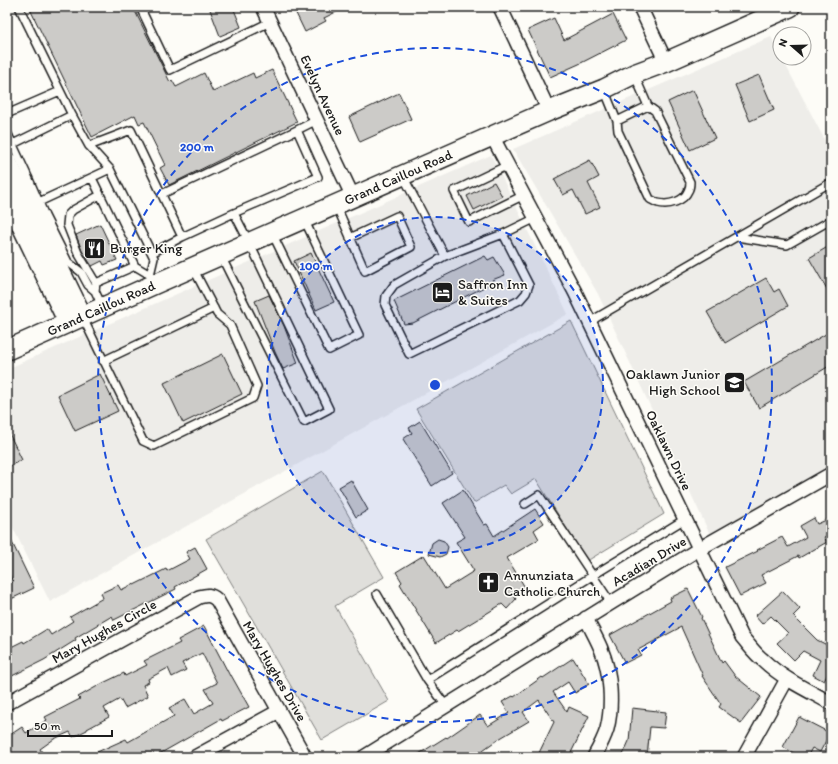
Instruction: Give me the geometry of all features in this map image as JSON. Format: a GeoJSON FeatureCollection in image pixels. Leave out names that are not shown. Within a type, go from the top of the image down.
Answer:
{"type":"FeatureCollection","features":[{"type":"Feature","properties":{"kind":"main road","name":"Grand Caillou Road"},"geometry":{"type":"LineString","coordinates":[[7,350],[75,319],[98,294],[192,268],[790,7]]}},
{"type":"Feature","properties":{"kind":"main road"},"geometry":{"type":"LineString","coordinates":[[7,162],[75,319]]}},
{"type":"Feature","properties":{"kind":"main road"},"geometry":{"type":"LineString","coordinates":[[17,185],[63,265],[75,319]]}},
{"type":"Feature","properties":{"kind":"street","name":"Evelyn Avenue"},"geometry":{"type":"LineString","coordinates":[[263,7],[353,197]]}},
{"type":"Feature","properties":{"kind":"street"},"geometry":{"type":"LineString","coordinates":[[500,7],[549,111]]}},
{"type":"Feature","properties":{"kind":"street"},"geometry":{"type":"LineString","coordinates":[[640,7],[666,62]]}},
{"type":"Feature","properties":{"kind":"street","name":"Oaklawn Drive"},"geometry":{"type":"LineString","coordinates":[[492,136],[575,292],[742,637],[763,661],[787,679],[831,703]]}},
{"type":"Feature","properties":{"kind":"street","name":"Acadian Drive"},"geometry":{"type":"LineString","coordinates":[[364,757],[699,549],[831,474]]}},
{"type":"Feature","properties":{"kind":"street","name":"Mary Hughes Circle"},"geometry":{"type":"LineString","coordinates":[[7,703],[199,597],[207,595],[213,596],[217,600]]}},
{"type":"Feature","properties":{"kind":"street","name":"Mary Hughes Drive"},"geometry":{"type":"LineString","coordinates":[[217,600],[305,757]]}},
{"type":"Feature","properties":{"kind":"street"},"geometry":{"type":"LineString","coordinates":[[586,618],[602,650],[608,673],[610,695],[609,715],[606,729],[594,757]]}},
{"type":"Feature","properties":{"kind":"street"},"geometry":{"type":"LineString","coordinates":[[744,757],[787,679]]}},
{"type":"Feature","properties":{"kind":"street"},"geometry":{"type":"LineString","coordinates":[[195,757],[279,711]]}},
{"type":"Feature","properties":{"kind":"lane"},"geometry":{"type":"LineString","coordinates":[[18,7],[72,115],[89,146],[110,170],[152,253],[154,258],[153,279]]}},
{"type":"Feature","properties":{"kind":"lane"},"geometry":{"type":"LineString","coordinates":[[140,7],[170,70],[270,22]]}},
{"type":"Feature","properties":{"kind":"lane"},"geometry":{"type":"LineString","coordinates":[[604,89],[617,121],[618,131],[650,198],[658,203],[667,204],[677,202],[688,191],[690,182],[655,111],[648,106],[634,74]]}},
{"type":"Feature","properties":{"kind":"lane"},"geometry":{"type":"LineString","coordinates":[[7,114],[60,91]]}},
{"type":"Feature","properties":{"kind":"lane"},"geometry":{"type":"LineString","coordinates":[[617,121],[648,106]]}},
{"type":"Feature","properties":{"kind":"lane"},"geometry":{"type":"LineString","coordinates":[[13,144],[72,115]]}},
{"type":"Feature","properties":{"kind":"lane"},"geometry":{"type":"LineString","coordinates":[[162,194],[317,120]]}},
{"type":"Feature","properties":{"kind":"lane"},"geometry":{"type":"LineString","coordinates":[[89,146],[131,130],[182,236]]}},
{"type":"Feature","properties":{"kind":"lane"},"geometry":{"type":"LineString","coordinates":[[152,253],[182,236],[318,177],[297,130]]}},
{"type":"Feature","properties":{"kind":"lane"},"geometry":{"type":"LineString","coordinates":[[7,132],[13,144],[17,185],[39,202],[63,265],[81,272],[88,285],[98,294]]}},
{"type":"Feature","properties":{"kind":"lane"},"geometry":{"type":"LineString","coordinates":[[508,165],[454,191],[469,222],[524,195]]}},
{"type":"Feature","properties":{"kind":"lane"},"geometry":{"type":"LineString","coordinates":[[39,202],[110,170]]}},
{"type":"Feature","properties":{"kind":"lane"},"geometry":{"type":"LineString","coordinates":[[403,175],[445,256]]}},
{"type":"Feature","properties":{"kind":"lane"},"geometry":{"type":"LineString","coordinates":[[92,178],[135,266],[153,279]]}},
{"type":"Feature","properties":{"kind":"lane"},"geometry":{"type":"LineString","coordinates":[[590,323],[596,318],[828,184],[831,184]]}},
{"type":"Feature","properties":{"kind":"lane"},"geometry":{"type":"LineString","coordinates":[[98,294],[78,253],[67,225],[68,215],[72,210],[100,195]]}},
{"type":"Feature","properties":{"kind":"lane"},"geometry":{"type":"LineString","coordinates":[[336,205],[350,238],[365,271],[411,247],[397,216],[350,238]]}},
{"type":"Feature","properties":{"kind":"lane"},"geometry":{"type":"LineString","coordinates":[[221,255],[304,422],[330,409],[234,213]]}},
{"type":"Feature","properties":{"kind":"lane"},"geometry":{"type":"LineString","coordinates":[[503,234],[529,285],[526,293],[520,300],[409,354],[385,305],[386,296],[394,285],[445,256],[503,234],[536,218]]}},
{"type":"Feature","properties":{"kind":"lane"},"geometry":{"type":"LineString","coordinates":[[272,233],[329,350],[359,335],[304,219]]}},
{"type":"Feature","properties":{"kind":"lane"},"geometry":{"type":"LineString","coordinates":[[737,237],[787,246],[831,220]]}},
{"type":"Feature","properties":{"kind":"lane"},"geometry":{"type":"LineString","coordinates":[[98,294],[135,266]]}},
{"type":"Feature","properties":{"kind":"lane"},"geometry":{"type":"LineString","coordinates":[[75,319],[103,360],[143,441],[154,446],[253,398],[257,386],[230,325],[217,314],[192,268]]}},
{"type":"Feature","properties":{"kind":"lane"},"geometry":{"type":"LineString","coordinates":[[103,360],[214,308]]}},
{"type":"Feature","properties":{"kind":"lane"},"geometry":{"type":"LineString","coordinates":[[525,504],[539,495],[611,603]]}},
{"type":"Feature","properties":{"kind":"lane"},"geometry":{"type":"LineString","coordinates":[[427,680],[685,519]]}},
{"type":"Feature","properties":{"kind":"lane"},"geometry":{"type":"LineString","coordinates":[[377,594],[427,680],[446,706]]}},
{"type":"Feature","properties":{"kind":"shaded area"},"geometry":{"type":"Polygon","coordinates":[[[771,37],[772,66],[786,66],[831,152],[831,470],[712,539],[598,294],[513,149],[771,37]]]}},
{"type":"Feature","properties":{"kind":"shaded area"},"geometry":{"type":"Polygon","coordinates":[[[491,155],[568,314],[50,602],[7,516],[7,369],[491,155]]]}},
{"type":"Feature","properties":{"kind":"shaded area"},"geometry":{"type":"Polygon","coordinates":[[[571,321],[664,514],[587,561],[536,479],[511,494],[504,485],[474,503],[416,409],[571,321]]]}},
{"type":"Feature","properties":{"kind":"shaded area"},"geometry":{"type":"Polygon","coordinates":[[[323,471],[384,577],[335,606],[389,701],[322,740],[206,539],[323,471]]]}},
{"type":"Feature","properties":{"kind":"building"},"geometry":{"type":"Polygon","coordinates":[[[29,7],[133,7],[170,82],[172,80],[176,87],[204,73],[213,92],[253,73],[255,78],[272,70],[297,122],[169,185],[160,168],[165,165],[144,122],[139,124],[135,115],[92,137],[29,7]]]}},
{"type":"Feature","properties":{"kind":"building"},"geometry":{"type":"Polygon","coordinates":[[[209,7],[233,7],[241,27],[220,36],[209,7]]]}},
{"type":"Feature","properties":{"kind":"building"},"geometry":{"type":"Polygon","coordinates":[[[293,7],[346,7],[324,18],[326,21],[305,32],[293,7]]]}},
{"type":"Feature","properties":{"kind":"building"},"geometry":{"type":"Polygon","coordinates":[[[613,14],[626,40],[550,77],[528,30],[554,18],[564,40],[613,14]]]}},
{"type":"Feature","properties":{"kind":"building"},"geometry":{"type":"Polygon","coordinates":[[[759,75],[774,110],[750,121],[735,85],[759,75]]]}},
{"type":"Feature","properties":{"kind":"building"},"geometry":{"type":"Polygon","coordinates":[[[693,90],[715,138],[690,150],[668,102],[693,90]]]}},
{"type":"Feature","properties":{"kind":"building"},"geometry":{"type":"Polygon","coordinates":[[[399,93],[411,119],[360,142],[349,117],[399,93]]]}},
{"type":"Feature","properties":{"kind":"building"},"geometry":{"type":"Polygon","coordinates":[[[590,160],[599,177],[588,183],[600,207],[585,214],[573,190],[563,195],[554,179],[590,160]]]}},
{"type":"Feature","properties":{"kind":"building"},"geometry":{"type":"Polygon","coordinates":[[[494,182],[502,196],[474,210],[467,196],[494,182]]]}},
{"type":"Feature","properties":{"kind":"building","name":"Burger King"},"geometry":{"type":"Polygon","coordinates":[[[100,224],[117,260],[104,265],[102,261],[92,266],[82,251],[76,235],[100,224]]]}},
{"type":"Feature","properties":{"kind":"building"},"geometry":{"type":"Polygon","coordinates":[[[831,245],[831,296],[809,258],[831,245]]]}},
{"type":"Feature","properties":{"kind":"building"},"geometry":{"type":"Polygon","coordinates":[[[311,253],[334,302],[316,310],[294,261],[311,253]]]}},
{"type":"Feature","properties":{"kind":"building","name":"Saffron Inn & Suites"},"geometry":{"type":"Polygon","coordinates":[[[485,256],[488,260],[494,257],[505,275],[492,280],[492,283],[413,323],[404,324],[394,301],[485,256]]]}},
{"type":"Feature","properties":{"kind":"building"},"geometry":{"type":"Polygon","coordinates":[[[766,278],[774,292],[779,289],[788,306],[725,343],[707,312],[766,278]]]}},
{"type":"Feature","properties":{"kind":"building"},"geometry":{"type":"Polygon","coordinates":[[[269,295],[284,326],[298,363],[283,369],[255,301],[269,295]]]}},
{"type":"Feature","properties":{"kind":"building"},"geometry":{"type":"Polygon","coordinates":[[[831,331],[831,365],[759,408],[744,382],[831,331]]]}},
{"type":"Feature","properties":{"kind":"building"},"geometry":{"type":"Polygon","coordinates":[[[223,354],[242,394],[183,423],[164,383],[223,354]]]}},
{"type":"Feature","properties":{"kind":"building"},"geometry":{"type":"Polygon","coordinates":[[[100,374],[118,411],[75,431],[58,395],[100,374]]]}},
{"type":"Feature","properties":{"kind":"building"},"geometry":{"type":"Polygon","coordinates":[[[420,421],[452,473],[432,486],[403,439],[412,433],[409,428],[420,421]]]}},
{"type":"Feature","properties":{"kind":"building"},"geometry":{"type":"Polygon","coordinates":[[[7,429],[22,460],[7,467],[7,429]]]}},
{"type":"Feature","properties":{"kind":"building"},"geometry":{"type":"Polygon","coordinates":[[[351,480],[368,510],[356,517],[339,487],[351,480]]]}},
{"type":"Feature","properties":{"kind":"building","name":"Annunziata Catholic Church"},"geometry":{"type":"Polygon","coordinates":[[[463,490],[484,525],[487,524],[494,536],[535,509],[544,523],[534,530],[539,539],[507,558],[526,589],[514,596],[516,599],[507,609],[502,604],[436,643],[400,584],[402,582],[396,572],[424,555],[445,589],[474,571],[456,542],[465,537],[443,503],[463,490]]]}},
{"type":"Feature","properties":{"kind":"building"},"geometry":{"type":"Polygon","coordinates":[[[814,518],[817,524],[831,518],[831,534],[824,537],[827,542],[799,558],[798,556],[761,575],[766,583],[740,596],[725,567],[758,551],[757,550],[782,537],[788,547],[806,537],[800,526],[814,518]]]}},
{"type":"Feature","properties":{"kind":"building"},"geometry":{"type":"Polygon","coordinates":[[[7,532],[34,588],[11,599],[7,592],[7,585],[13,582],[7,569],[7,532]]]}},
{"type":"Feature","properties":{"kind":"building"},"geometry":{"type":"Polygon","coordinates":[[[438,539],[444,541],[448,547],[446,554],[440,557],[429,554],[432,543],[438,539]]]}},
{"type":"Feature","properties":{"kind":"building"},"geometry":{"type":"Polygon","coordinates":[[[195,547],[207,569],[175,587],[176,589],[114,620],[112,616],[75,638],[76,640],[44,660],[10,677],[7,671],[7,649],[23,641],[24,643],[47,629],[51,635],[73,621],[70,617],[103,598],[101,593],[118,585],[121,590],[166,569],[167,571],[190,559],[186,552],[195,547]]]}},
{"type":"Feature","properties":{"kind":"building"},"geometry":{"type":"Polygon","coordinates":[[[688,589],[722,663],[724,661],[735,676],[761,697],[741,723],[719,707],[721,704],[702,676],[681,627],[638,650],[641,655],[625,663],[610,635],[671,601],[670,598],[688,589]]]}},
{"type":"Feature","properties":{"kind":"building"},"geometry":{"type":"Polygon","coordinates":[[[783,591],[800,609],[793,616],[817,640],[831,647],[831,668],[824,681],[813,675],[820,660],[803,651],[794,660],[777,643],[788,633],[771,616],[762,624],[755,616],[783,591]]]}},
{"type":"Feature","properties":{"kind":"building"},"geometry":{"type":"Polygon","coordinates":[[[204,626],[230,676],[231,675],[249,707],[222,721],[221,719],[154,757],[86,757],[126,739],[128,742],[174,716],[169,708],[185,699],[194,714],[213,703],[205,689],[217,683],[202,653],[182,663],[186,670],[172,677],[168,668],[148,679],[149,682],[143,685],[148,696],[125,708],[120,699],[104,708],[109,717],[73,737],[70,732],[54,739],[40,749],[43,754],[38,757],[7,757],[7,737],[22,727],[26,733],[47,720],[45,717],[80,699],[78,697],[124,673],[125,676],[147,665],[144,661],[180,643],[178,640],[204,626]]]}},
{"type":"Feature","properties":{"kind":"building"},"geometry":{"type":"Polygon","coordinates":[[[573,658],[589,684],[575,693],[568,682],[553,692],[567,712],[569,707],[589,716],[569,757],[537,757],[554,722],[539,700],[523,712],[529,721],[497,740],[473,757],[414,757],[446,737],[447,738],[480,715],[488,726],[509,713],[502,702],[513,696],[514,697],[542,677],[543,678],[573,658]]]}},
{"type":"Feature","properties":{"kind":"building"},"geometry":{"type":"Polygon","coordinates":[[[632,708],[666,712],[664,728],[650,727],[647,757],[622,757],[629,741],[632,708]]]}},
{"type":"Feature","properties":{"kind":"building"},"geometry":{"type":"Polygon","coordinates":[[[799,717],[830,733],[820,752],[812,748],[807,757],[801,757],[783,747],[799,717]]]}},
{"type":"Feature","properties":{"kind":"place","name":"Burger King"},"geometry":{"type":"Point","coordinates":[95,248]}},
{"type":"Feature","properties":{"kind":"place","name":"Saffron Inn & Suites"},"geometry":{"type":"Point","coordinates":[443,292]}},
{"type":"Feature","properties":{"kind":"place","name":"Oaklawn Junior High School"},"geometry":{"type":"Point","coordinates":[735,382]}},
{"type":"Feature","properties":{"kind":"place","name":"Annunziata Catholic Church"},"geometry":{"type":"Point","coordinates":[488,583]}}]}
